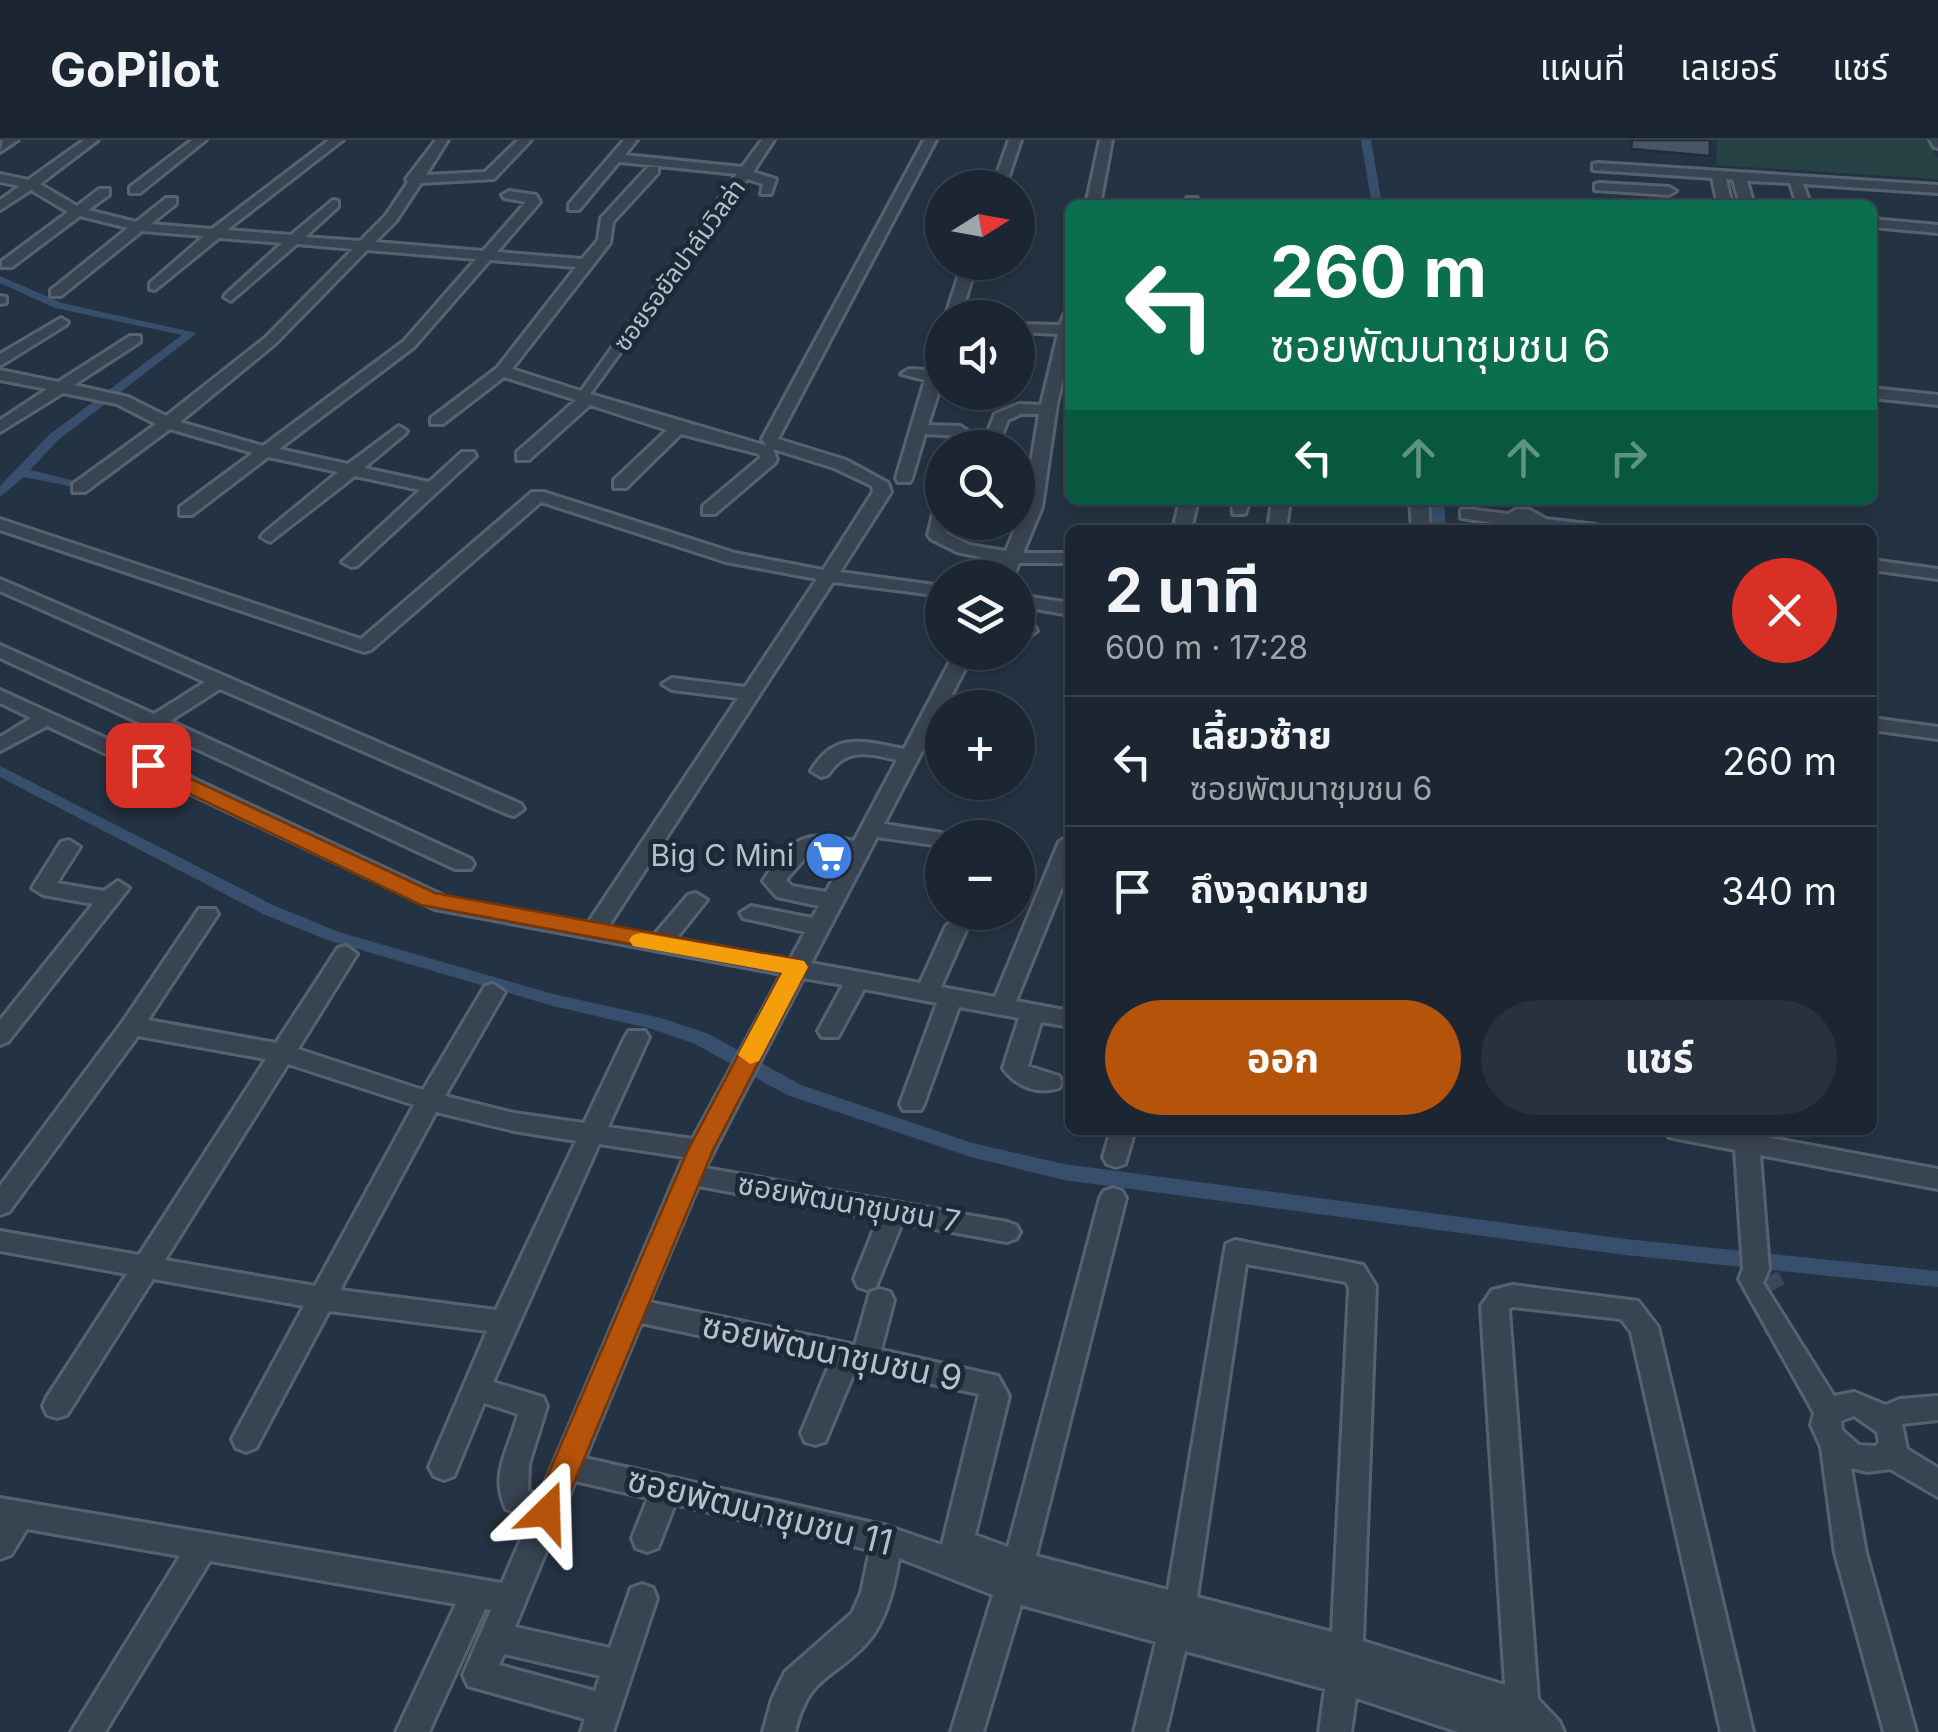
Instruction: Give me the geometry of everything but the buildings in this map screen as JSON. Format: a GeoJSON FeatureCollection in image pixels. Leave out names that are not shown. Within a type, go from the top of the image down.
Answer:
{"type":"FeatureCollection","features":[{"type":"Feature","properties":{"kind":"street"},"geometry":{"type":"LineString","coordinates":[[0,148],[12,140]]}},
{"type":"Feature","properties":{"kind":"street"},"geometry":{"type":"LineString","coordinates":[[0,206],[92,140]]}},
{"type":"Feature","properties":{"kind":"street"},"geometry":{"type":"LineString","coordinates":[[134,190],[200,140]]}},
{"type":"Feature","properties":{"kind":"street"},"geometry":{"type":"LineString","coordinates":[[155,286],[214,234],[336,140]]}},
{"type":"Feature","properties":{"kind":"street"},"geometry":{"type":"LineString","coordinates":[[79,488],[270,341],[391,218],[442,140]]}},
{"type":"Feature","properties":{"kind":"street"},"geometry":{"type":"LineString","coordinates":[[413,179],[489,176],[525,140]]}},
{"type":"Feature","properties":{"kind":"street"},"geometry":{"type":"LineString","coordinates":[[513,168],[538,140]]}},
{"type":"Feature","properties":{"kind":"street"},"geometry":{"type":"LineString","coordinates":[[574,206],[630,140]]}},
{"type":"Feature","properties":{"kind":"street","name":"ซอยรอยัลปาล์มวิลล่า"},"geometry":{"type":"LineString","coordinates":[[523,456],[587,394],[768,140]]}},
{"type":"Feature","properties":{"kind":"street"},"geometry":{"type":"LineString","coordinates":[[594,931],[882,492],[880,483],[840,464],[774,444],[770,432],[930,140]]}},
{"type":"Feature","properties":{"kind":"street"},"geometry":{"type":"LineString","coordinates":[[1004,170],[1015,140]]}},
{"type":"Feature","properties":{"kind":"street"},"geometry":{"type":"LineString","coordinates":[[1094,200],[1106,140]]}},
{"type":"Feature","properties":{"kind":"street"},"geometry":{"type":"LineString","coordinates":[[617,158],[746,173],[771,182],[766,191]]}},
{"type":"Feature","properties":{"kind":"street"},"geometry":{"type":"LineString","coordinates":[[1598,167],[1843,182],[1920,218]]}},
{"type":"Feature","properties":{"kind":"street"},"geometry":{"type":"LineString","coordinates":[[436,422],[502,370],[605,240],[606,221],[653,170]]}},
{"type":"Feature","properties":{"kind":"street"},"geometry":{"type":"LineString","coordinates":[[1600,187],[1670,198],[1665,172]]}},
{"type":"Feature","properties":{"kind":"street"},"geometry":{"type":"LineString","coordinates":[[1718,175],[1724,200]]}},
{"type":"Feature","properties":{"kind":"street"},"geometry":{"type":"LineString","coordinates":[[1739,176],[1745,200]]}},
{"type":"Feature","properties":{"kind":"street"},"geometry":{"type":"LineString","coordinates":[[0,178],[31,184],[78,212],[140,227],[587,264]]}},
{"type":"Feature","properties":{"kind":"street"},"geometry":{"type":"LineString","coordinates":[[1795,180],[1802,200]]}},
{"type":"Feature","properties":{"kind":"street"},"geometry":{"type":"LineString","coordinates":[[1843,182],[1850,200]]}},
{"type":"Feature","properties":{"kind":"street"},"geometry":{"type":"LineString","coordinates":[[1920,218],[1938,188]]}},
{"type":"Feature","properties":{"kind":"street"},"geometry":{"type":"LineString","coordinates":[[6,264],[104,192]]}},
{"type":"Feature","properties":{"kind":"street"},"geometry":{"type":"LineString","coordinates":[[186,511],[409,344],[533,202],[531,198],[509,195]]}},
{"type":"Feature","properties":{"kind":"street"},"geometry":{"type":"LineString","coordinates":[[56,293],[171,200]]}},
{"type":"Feature","properties":{"kind":"street"},"geometry":{"type":"LineString","coordinates":[[232,297],[334,204]]}},
{"type":"Feature","properties":{"kind":"street"},"geometry":{"type":"LineString","coordinates":[[1877,222],[1920,218]]}},
{"type":"Feature","properties":{"kind":"street"},"geometry":{"type":"LineString","coordinates":[[1038,317],[1065,327]]}},
{"type":"Feature","properties":{"kind":"street"},"geometry":{"type":"LineString","coordinates":[[0,361],[61,322]]}},
{"type":"Feature","properties":{"kind":"street"},"geometry":{"type":"LineString","coordinates":[[1035,328],[1065,328]]}},
{"type":"Feature","properties":{"kind":"street"},"geometry":{"type":"LineString","coordinates":[[0,428],[135,339]]}},
{"type":"Feature","properties":{"kind":"street"},"geometry":{"type":"LineString","coordinates":[[1012,560],[1029,522],[1048,410],[1062,385],[1065,356]]}},
{"type":"Feature","properties":{"kind":"street"},"geometry":{"type":"LineString","coordinates":[[502,370],[770,455],[709,510]]}},
{"type":"Feature","properties":{"kind":"street"},"geometry":{"type":"LineString","coordinates":[[909,374],[925,375]]}},
{"type":"Feature","properties":{"kind":"street"},"geometry":{"type":"LineString","coordinates":[[0,375],[122,400],[167,423],[263,450],[432,488]]}},
{"type":"Feature","properties":{"kind":"street"},"geometry":{"type":"LineString","coordinates":[[1877,394],[1938,400]]}},
{"type":"Feature","properties":{"kind":"street"},"geometry":{"type":"LineString","coordinates":[[996,430],[1001,417],[1019,409],[1048,410]]}},
{"type":"Feature","properties":{"kind":"street"},"geometry":{"type":"LineString","coordinates":[[904,478],[926,410]]}},
{"type":"Feature","properties":{"kind":"street"},"geometry":{"type":"LineString","coordinates":[[620,484],[678,428]]}},
{"type":"Feature","properties":{"kind":"street"},"geometry":{"type":"LineString","coordinates":[[919,429],[940,430]]}},
{"type":"Feature","properties":{"kind":"street"},"geometry":{"type":"LineString","coordinates":[[270,537],[399,431]]}},
{"type":"Feature","properties":{"kind":"street"},"geometry":{"type":"LineString","coordinates":[[352,562],[468,456]]}},
{"type":"Feature","properties":{"kind":"street"},"geometry":{"type":"LineString","coordinates":[[1035,456],[1041,456]]}},
{"type":"Feature","properties":{"kind":"street"},"geometry":{"type":"LineString","coordinates":[[4,519],[364,646],[538,496],[732,558],[925,589]]}},
{"type":"Feature","properties":{"kind":"street"},"geometry":{"type":"LineString","coordinates":[[1467,514],[1526,525]]}},
{"type":"Feature","properties":{"kind":"street"},"geometry":{"type":"LineString","coordinates":[[942,540],[1014,556],[1049,561],[1065,559]]}},
{"type":"Feature","properties":{"kind":"street"},"geometry":{"type":"LineString","coordinates":[[1888,591],[1879,566],[1938,574]]}},
{"type":"Feature","properties":{"kind":"street"},"geometry":{"type":"LineString","coordinates":[[0,584],[514,809]]}},
{"type":"Feature","properties":{"kind":"street"},"geometry":{"type":"LineString","coordinates":[[1035,604],[1065,608]]}},
{"type":"Feature","properties":{"kind":"street"},"geometry":{"type":"LineString","coordinates":[[0,650],[159,720],[463,864]]}},
{"type":"Feature","properties":{"kind":"street"},"geometry":{"type":"LineString","coordinates":[[642,1598],[601,1721],[481,1677],[494,1637],[696,1163],[955,670]]}},
{"type":"Feature","properties":{"kind":"street"},"geometry":{"type":"LineString","coordinates":[[113,748],[219,681]]}},
{"type":"Feature","properties":{"kind":"street"},"geometry":{"type":"LineString","coordinates":[[672,684],[750,694]]}},
{"type":"Feature","properties":{"kind":"street"},"geometry":{"type":"LineString","coordinates":[[0,696],[429,900],[1065,1019]]}},
{"type":"Feature","properties":{"kind":"street"},"geometry":{"type":"LineString","coordinates":[[0,745],[46,718]]}},
{"type":"Feature","properties":{"kind":"street"},"geometry":{"type":"LineString","coordinates":[[1877,725],[1938,733]]}},
{"type":"Feature","properties":{"kind":"street"},"geometry":{"type":"LineString","coordinates":[[822,771],[826,760],[845,747],[910,756]]}},
{"type":"Feature","properties":{"kind":"street"},"geometry":{"type":"LineString","coordinates":[[832,901],[785,892],[774,881],[796,848],[808,842],[925,838]]}},
{"type":"Feature","properties":{"kind":"street"},"geometry":{"type":"LineString","coordinates":[[0,1036],[113,894],[43,888],[69,846]]}},
{"type":"Feature","properties":{"kind":"street"},"geometry":{"type":"LineString","coordinates":[[1002,1007],[1065,856]]}},
{"type":"Feature","properties":{"kind":"street"},"geometry":{"type":"LineString","coordinates":[[658,944],[696,900]]}},
{"type":"Feature","properties":{"kind":"street"},"geometry":{"type":"LineString","coordinates":[[752,913],[818,927]]}},
{"type":"Feature","properties":{"kind":"street"},"geometry":{"type":"LineString","coordinates":[[0,1204],[132,1026],[207,914]]}},
{"type":"Feature","properties":{"kind":"street"},"geometry":{"type":"LineString","coordinates":[[912,1104],[957,930]]}},
{"type":"Feature","properties":{"kind":"street"},"geometry":{"type":"LineString","coordinates":[[57,1406],[346,954]]}},
{"type":"Feature","properties":{"kind":"street"},"geometry":{"type":"LineString","coordinates":[[830,1031],[858,979]]}},
{"type":"Feature","properties":{"kind":"street"},"geometry":{"type":"LineString","coordinates":[[246,1440],[492,992]]}},
{"type":"Feature","properties":{"kind":"street"},"geometry":{"type":"LineString","coordinates":[[1032,1012],[1015,1068],[1025,1078],[1050,1082]]}},
{"type":"Feature","properties":{"kind":"street","name":"ซอยพัฒนาชุมชน 7"},"geometry":{"type":"LineString","coordinates":[[132,1026],[282,1053],[429,1101],[514,1122],[590,1132],[696,1163],[894,1212],[1007,1232]]}},
{"type":"Feature","properties":{"kind":"street"},"geometry":{"type":"LineString","coordinates":[[444,1467],[504,1322],[637,1037]]}},
{"type":"Feature","properties":{"kind":"street"},"geometry":{"type":"LineString","coordinates":[[1116,1157],[1122,1135]]}},
{"type":"Feature","properties":{"kind":"street"},"geometry":{"type":"LineString","coordinates":[[1702,1135],[1746,1144],[1808,1143],[1938,1179]]}},
{"type":"Feature","properties":{"kind":"street"},"geometry":{"type":"LineString","coordinates":[[1746,1144],[1758,1274],[1832,1409],[1826,1427],[1835,1445],[1836,1473],[1850,1545],[1900,1732]]}},
{"type":"Feature","properties":{"kind":"street"},"geometry":{"type":"LineString","coordinates":[[967,1732],[1015,1576],[1113,1198]]}},
{"type":"Feature","properties":{"kind":"street"},"geometry":{"type":"LineString","coordinates":[[815,1433],[856,1357],[894,1212]]}},
{"type":"Feature","properties":{"kind":"street"},"geometry":{"type":"LineString","coordinates":[[0,1241],[325,1299],[504,1322]]}},
{"type":"Feature","properties":{"kind":"street"},"geometry":{"type":"LineString","coordinates":[[1150,1732],[1177,1621],[1235,1251],[1354,1272],[1362,1286],[1345,1665],[1335,1732]]}},
{"type":"Feature","properties":{"kind":"street"},"geometry":{"type":"LineString","coordinates":[[1548,1732],[1516,1724],[1495,1306],[1502,1298],[1514,1296],[1628,1309],[1644,1327],[1737,1732]]}},
{"type":"Feature","properties":{"kind":"street","name":"ซอยพัฒนาชุมชน 9"},"geometry":{"type":"LineString","coordinates":[[632,1310],[988,1384],[994,1390],[955,1552]]}},
{"type":"Feature","properties":{"kind":"street"},"geometry":{"type":"LineString","coordinates":[[489,1393],[532,1406],[513,1472],[512,1490],[516,1500],[547,1512]]}},
{"type":"Feature","properties":{"kind":"street"},"geometry":{"type":"LineString","coordinates":[[1832,1409],[1865,1407],[1884,1420],[1894,1437],[1890,1453],[1884,1458],[1865,1461],[1835,1445]]}},
{"type":"Feature","properties":{"kind":"street"},"geometry":{"type":"LineString","coordinates":[[1884,1420],[1900,1411],[1938,1408]]}},
{"type":"Feature","properties":{"kind":"street"},"geometry":{"type":"LineString","coordinates":[[1890,1453],[1938,1484]]}},
{"type":"Feature","properties":{"kind":"street","name":"ซอยพัฒนาชุมชน 11"},"geometry":{"type":"LineString","coordinates":[[566,1466],[955,1552],[1015,1576],[1345,1665],[1516,1724]]}},
{"type":"Feature","properties":{"kind":"street"},"geometry":{"type":"LineString","coordinates":[[647,1538],[668,1488]]}},
{"type":"Feature","properties":{"kind":"street"},"geometry":{"type":"LineString","coordinates":[[0,1545],[10,1513],[511,1599]]}},
{"type":"Feature","properties":{"kind":"street"},"geometry":{"type":"LineString","coordinates":[[779,1732],[791,1692],[806,1672],[846,1643],[863,1622],[878,1591],[887,1540]]}},
{"type":"Feature","properties":{"kind":"street"},"geometry":{"type":"LineString","coordinates":[[87,1732],[204,1544]]}},
{"type":"Feature","properties":{"kind":"street"},"geometry":{"type":"LineString","coordinates":[[412,1732],[478,1591]]}},
{"type":"Feature","properties":{"kind":"street"},"geometry":{"type":"LineString","coordinates":[[494,1637],[620,1665]]}},
{"type":"Feature","properties":{"kind":"green space"},"geometry":{"type":"Polygon","coordinates":[[[1717,140],[1927,140],[1938,159],[1938,179],[1716,165],[1717,140]]]}},
{"type":"Feature","properties":{"kind":"waterway"},"geometry":{"type":"LineString","coordinates":[[1366,140],[1376,200]]}},
{"type":"Feature","properties":{"kind":"waterway"},"geometry":{"type":"LineString","coordinates":[[0,279],[59,306],[191,333],[53,438],[21,472]]}},
{"type":"Feature","properties":{"kind":"waterway"},"geometry":{"type":"LineString","coordinates":[[0,493],[21,472]]}},
{"type":"Feature","properties":{"kind":"waterway"},"geometry":{"type":"LineString","coordinates":[[21,472],[70,484]]}},
{"type":"Feature","properties":{"kind":"waterway"},"geometry":{"type":"LineString","coordinates":[[1437,505],[1439,525]]}},
{"type":"Feature","properties":{"kind":"waterway"},"geometry":{"type":"LineString","coordinates":[[0,771],[269,910],[333,936],[553,1000],[655,1023],[702,1039],[794,1090],[971,1150],[1064,1172],[1625,1247],[1938,1279]]}},
{"type":"Feature","properties":{"kind":"tunnel"},"geometry":{"type":"LineString","coordinates":[[1765,1278],[1772,1291]]}},
{"type":"Feature","properties":{"kind":"slow traffic"},"geometry":{"type":"LineString","coordinates":[[641,940],[796,967],[750,1055]]}},
{"type":"Feature","properties":{"kind":"place","name":"Big C Mini"},"geometry":{"type":"Point","coordinates":[829,856]}},
{"type":"Feature","properties":{"kind":"route"},"geometry":{"type":"LineString","coordinates":[[148,765],[429,900],[796,967],[700,1150],[547,1512]]}}]}
